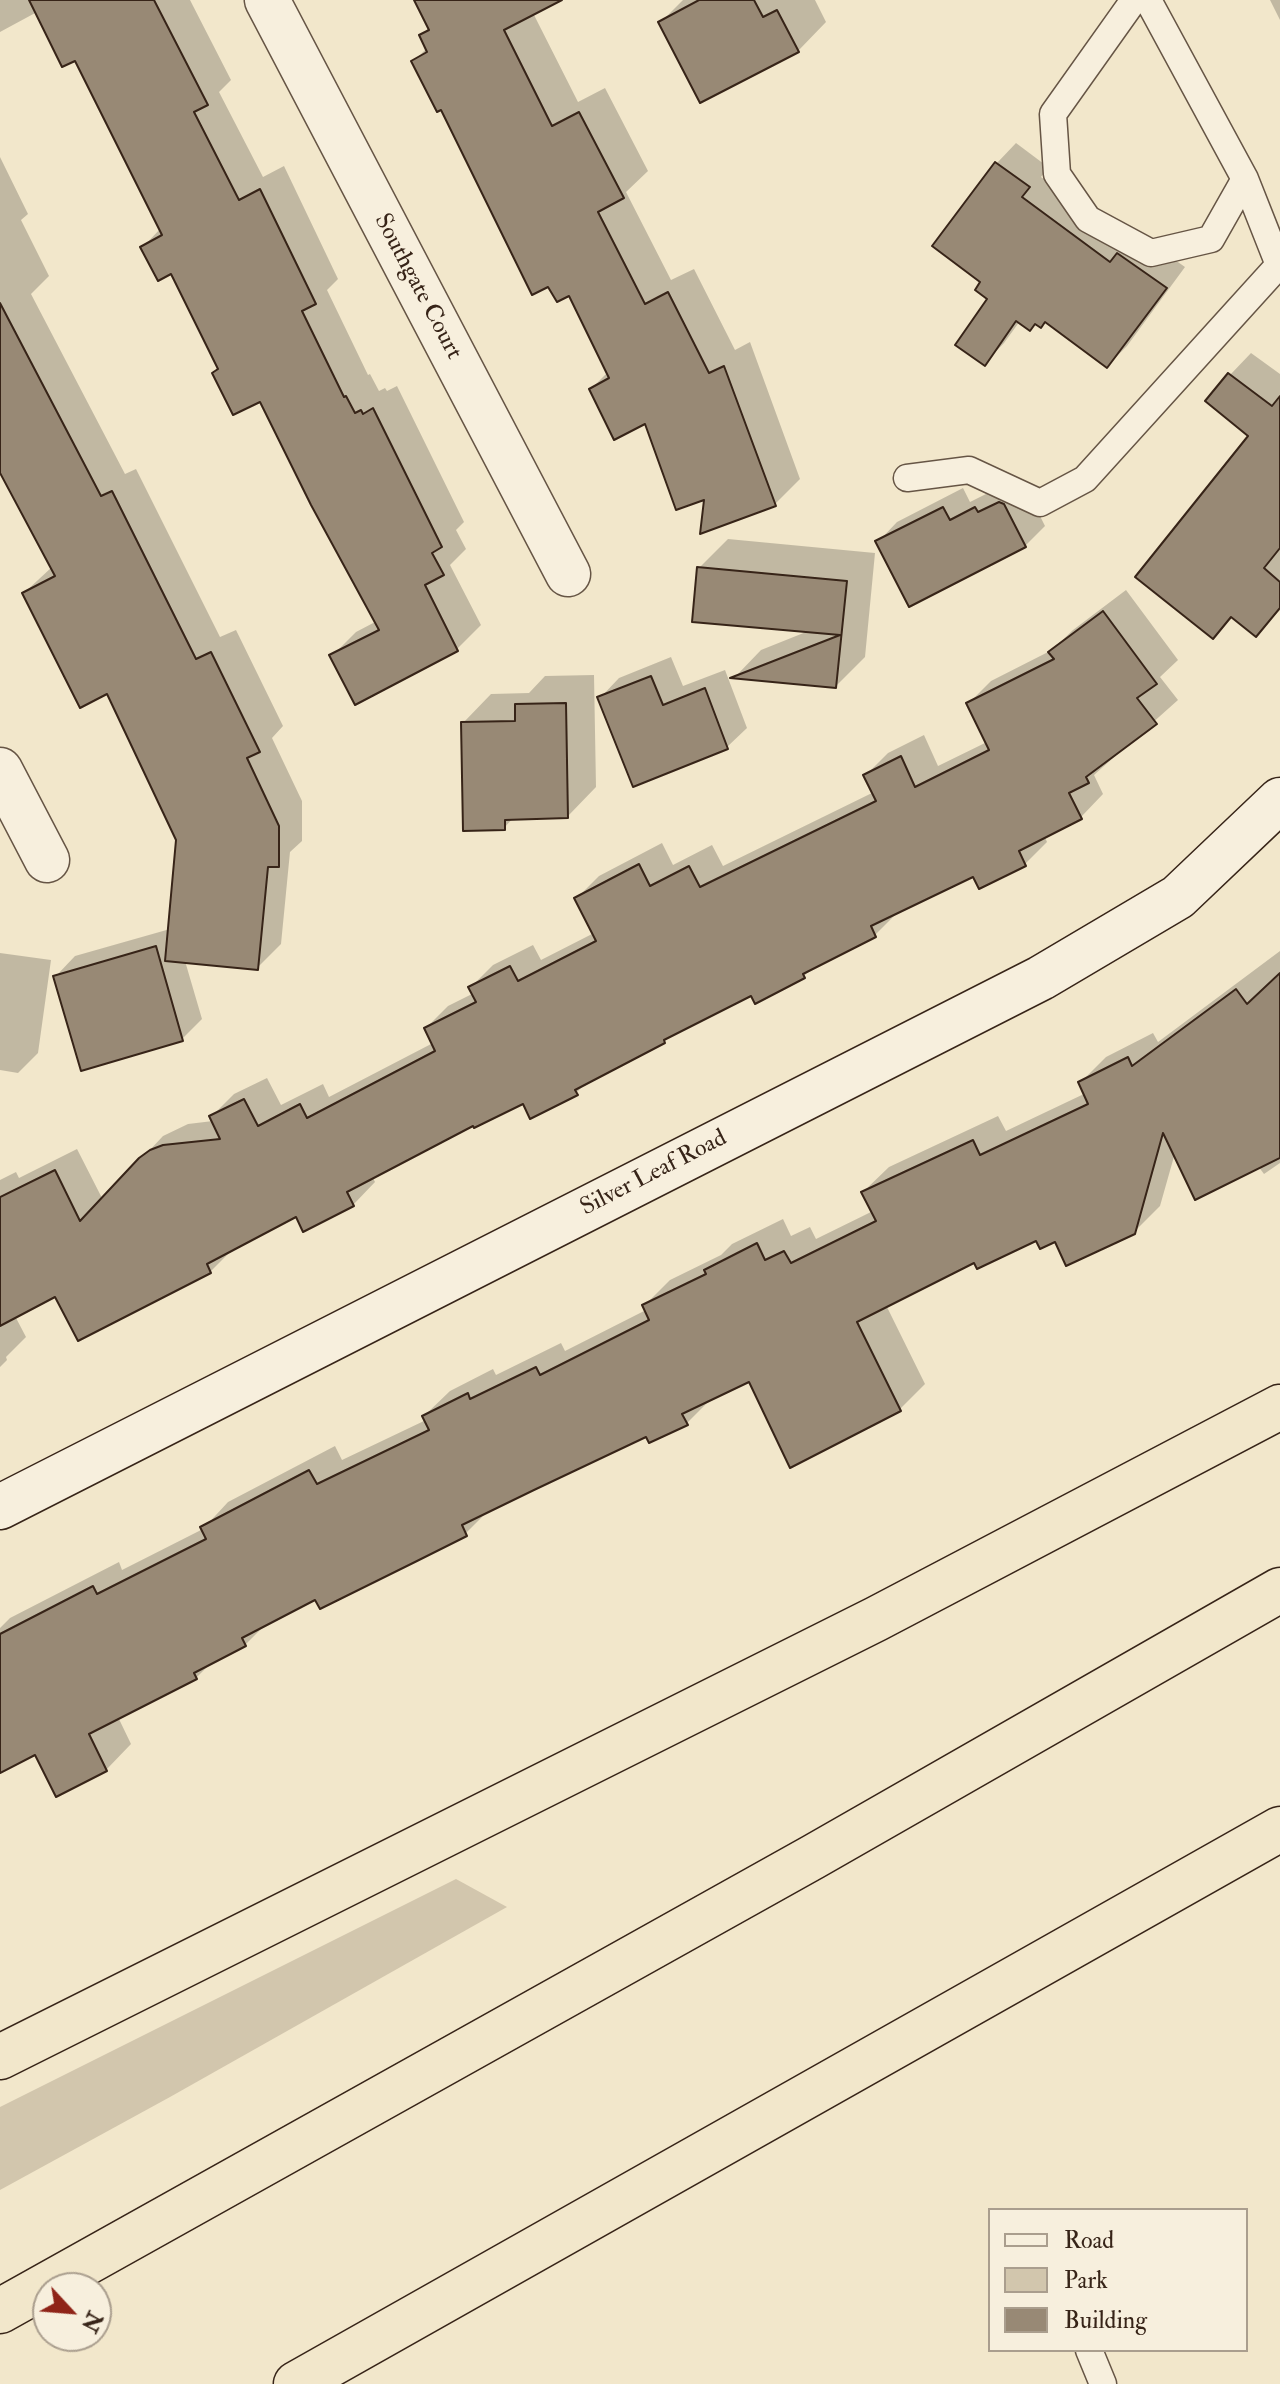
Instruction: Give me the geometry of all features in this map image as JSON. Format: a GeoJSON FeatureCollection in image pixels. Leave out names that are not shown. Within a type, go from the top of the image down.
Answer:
{"type":"FeatureCollection","features":[{"type":"Feature","properties":{"kind":"highway"},"geometry":{"type":"LineString","coordinates":[[0,2057],[876,1619],[1280,1407]]}},
{"type":"Feature","properties":{"kind":"highway"},"geometry":{"type":"LineString","coordinates":[[0,2311],[813,1857],[1280,1590]]}},
{"type":"Feature","properties":{"kind":"highway"},"geometry":{"type":"LineString","coordinates":[[296,2384],[1280,1829]]}},
{"type":"Feature","properties":{"kind":"street","name":"Southgate Court"},"geometry":{"type":"LineString","coordinates":[[267,0],[568,574]]}},
{"type":"Feature","properties":{"kind":"street"},"geometry":{"type":"LineString","coordinates":[[0,770],[47,860]]}},
{"type":"Feature","properties":{"kind":"street","name":"Silver Leaf Road"},"geometry":{"type":"LineString","coordinates":[[0,1507],[1041,978],[1178,897],[1280,800]]}},
{"type":"Feature","properties":{"kind":"lane"},"geometry":{"type":"LineString","coordinates":[[1134,0],[1053,114],[1057,174],[1088,219],[1151,253],[1211,239],[1245,179]]}},
{"type":"Feature","properties":{"kind":"lane"},"geometry":{"type":"LineString","coordinates":[[907,478],[969,470],[1040,503],[1085,479],[1279,265],[1245,179],[1148,0]]}},
{"type":"Feature","properties":{"kind":"lane"},"geometry":{"type":"LineString","coordinates":[[1090,2352],[1103,2384]]}},
{"type":"Feature","properties":{"kind":"green space"},"geometry":{"type":"Polygon","coordinates":[[[456,1879],[507,1907],[0,2190],[0,2107],[456,1879]]]}},
{"type":"Feature","properties":{"kind":"building"},"geometry":{"type":"Polygon","coordinates":[[[29,0],[154,0],[208,105],[194,112],[239,200],[260,189],[316,304],[302,311],[344,397],[355,413],[361,410],[363,414],[373,408],[442,547],[432,553],[444,575],[425,585],[458,651],[355,705],[329,655],[379,630],[311,505],[260,402],[233,415],[212,373],[218,369],[171,274],[158,281],[140,247],[162,235],[75,61],[62,67],[29,0]]]}},
{"type":"Feature","properties":{"kind":"building"},"geometry":{"type":"Polygon","coordinates":[[[414,0],[562,0],[504,30],[552,126],[579,112],[624,198],[598,212],[645,304],[668,292],[709,373],[724,366],[776,506],[700,534],[704,500],[676,510],[645,424],[614,440],[589,389],[609,378],[569,296],[557,302],[548,287],[532,295],[441,110],[437,112],[411,61],[427,52],[419,35],[429,30],[414,0]]]}},
{"type":"Feature","properties":{"kind":"building"},"geometry":{"type":"Polygon","coordinates":[[[699,0],[754,0],[763,17],[777,10],[799,52],[700,103],[658,22],[699,0]]]}},
{"type":"Feature","properties":{"kind":"building"},"geometry":{"type":"Polygon","coordinates":[[[995,162],[1030,187],[1022,197],[1110,262],[1117,253],[1167,288],[1107,368],[1045,322],[1041,328],[1035,324],[1030,331],[1016,321],[985,366],[955,345],[987,299],[975,290],[980,282],[932,246],[995,162]]]}},
{"type":"Feature","properties":{"kind":"building"},"geometry":{"type":"Polygon","coordinates":[[[0,303],[101,496],[112,491],[196,659],[211,652],[260,752],[247,758],[279,826],[279,867],[268,867],[258,970],[165,961],[176,840],[107,694],[80,708],[22,593],[55,576],[0,473],[0,303]]]}},
{"type":"Feature","properties":{"kind":"building"},"geometry":{"type":"Polygon","coordinates":[[[1228,373],[1272,406],[1280,396],[1280,548],[1264,568],[1280,582],[1280,608],[1256,637],[1231,617],[1213,639],[1135,577],[1248,436],[1205,401],[1228,373]]]}},
{"type":"Feature","properties":{"kind":"building"},"geometry":{"type":"Polygon","coordinates":[[[999,502],[1004,504],[1026,547],[909,607],[875,541],[943,507],[950,520],[975,507],[978,512],[999,502]]]}},
{"type":"Feature","properties":{"kind":"building"},"geometry":{"type":"Polygon","coordinates":[[[697,567],[847,581],[836,688],[730,678],[840,635],[692,622],[697,567]]]}},
{"type":"Feature","properties":{"kind":"building"},"geometry":{"type":"Polygon","coordinates":[[[1103,611],[1157,684],[1137,698],[1157,724],[1086,777],[1089,783],[1069,793],[1082,819],[1019,851],[1026,866],[979,889],[973,877],[871,926],[876,937],[803,974],[805,978],[755,1004],[751,996],[664,1040],[665,1043],[575,1090],[578,1095],[530,1119],[523,1104],[473,1126],[347,1192],[354,1206],[303,1232],[296,1217],[207,1264],[211,1273],[78,1341],[55,1297],[0,1326],[0,1197],[55,1170],[80,1221],[150,1150],[163,1145],[220,1139],[209,1116],[244,1099],[258,1126],[300,1104],[307,1118],[435,1051],[424,1028],[476,1002],[468,987],[510,966],[518,981],[596,941],[574,898],[639,864],[650,886],[689,866],[700,887],[876,801],[863,775],[901,756],[915,787],[989,750],[966,703],[1054,659],[1048,652],[1103,611]]]}},
{"type":"Feature","properties":{"kind":"building"},"geometry":{"type":"Polygon","coordinates":[[[651,676],[663,705],[705,688],[728,749],[633,787],[597,697],[651,676]]]}},
{"type":"Feature","properties":{"kind":"building"},"geometry":{"type":"Polygon","coordinates":[[[566,703],[568,818],[505,820],[505,830],[463,831],[461,722],[515,721],[515,704],[566,703]]]}},
{"type":"Feature","properties":{"kind":"building"},"geometry":{"type":"Polygon","coordinates":[[[156,946],[183,1041],[81,1071],[53,976],[156,946]]]}},
{"type":"Feature","properties":{"kind":"building"},"geometry":{"type":"Polygon","coordinates":[[[1280,973],[1280,1158],[1195,1200],[1163,1133],[1135,1234],[1066,1266],[1055,1242],[1040,1249],[1036,1241],[977,1269],[974,1263],[857,1322],[901,1411],[790,1468],[749,1382],[682,1414],[688,1425],[649,1443],[646,1437],[534,1490],[462,1525],[467,1536],[320,1609],[315,1600],[242,1638],[246,1646],[194,1673],[197,1679],[89,1734],[107,1771],[56,1797],[35,1755],[0,1773],[0,1634],[93,1586],[97,1594],[206,1539],[200,1527],[309,1470],[317,1484],[429,1430],[422,1416],[468,1393],[470,1399],[536,1367],[540,1375],[649,1320],[642,1305],[706,1274],[704,1270],[757,1243],[765,1260],[784,1251],[791,1263],[876,1221],[861,1192],[973,1140],[980,1155],[1088,1104],[1078,1082],[1128,1057],[1132,1066],[1236,989],[1247,1004],[1280,973]]]}}]}
